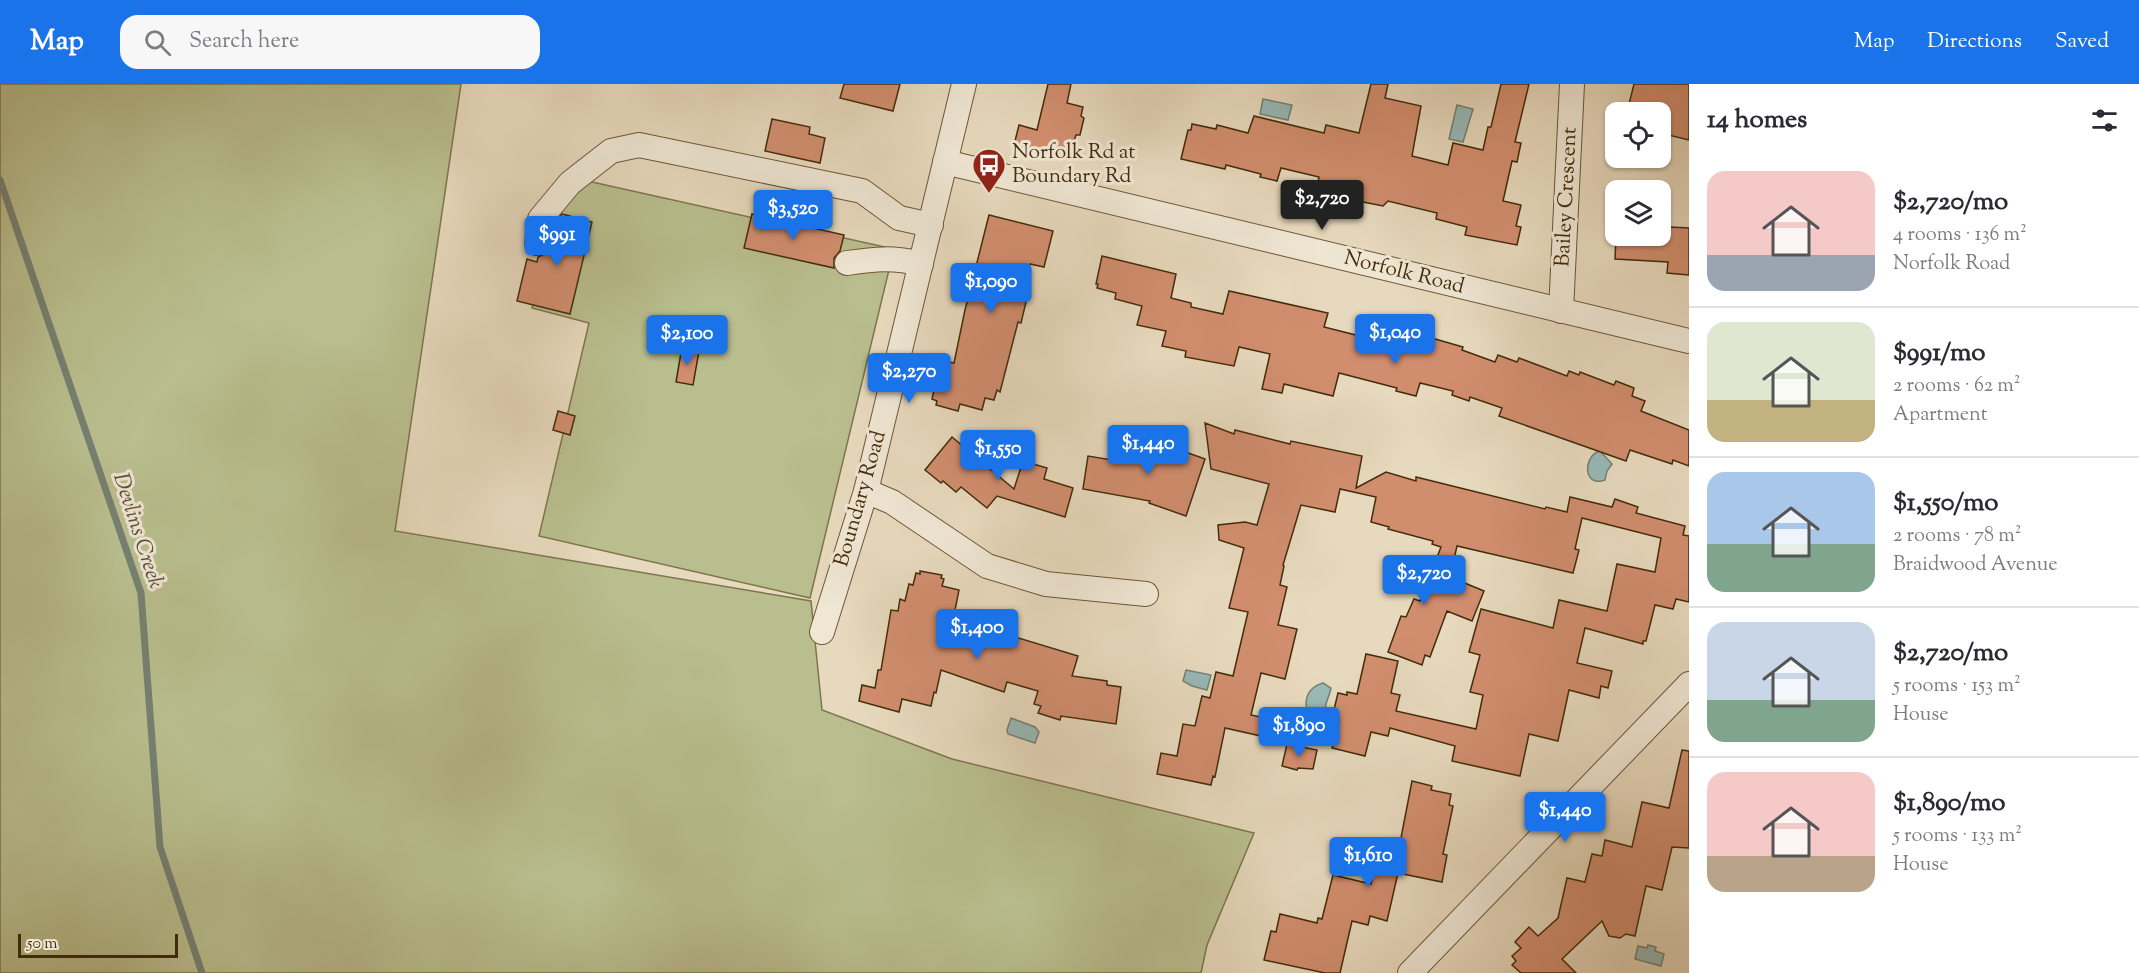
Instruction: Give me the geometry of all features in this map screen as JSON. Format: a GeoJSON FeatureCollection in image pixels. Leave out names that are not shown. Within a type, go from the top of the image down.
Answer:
{"type":"FeatureCollection","features":[{"type":"Feature","properties":{"kind":"street","name":"Boundary Road"},"geometry":{"type":"LineString","coordinates":[[822,632],[866,491],[964,84]]}},
{"type":"Feature","properties":{"kind":"street","name":"Bailey Crescent"},"geometry":{"type":"LineString","coordinates":[[1561,310],[1572,84]]}},
{"type":"Feature","properties":{"kind":"street"},"geometry":{"type":"LineString","coordinates":[[537,243],[540,219],[570,183],[611,151],[639,145],[862,191],[899,218],[931,225]]}},
{"type":"Feature","properties":{"kind":"street","name":"Norfolk Road"},"geometry":{"type":"LineString","coordinates":[[945,162],[1689,341]]}},
{"type":"Feature","properties":{"kind":"street"},"geometry":{"type":"LineString","coordinates":[[846,263],[876,258],[898,259],[921,264]]}},
{"type":"Feature","properties":{"kind":"street"},"geometry":{"type":"LineString","coordinates":[[866,491],[892,502],[987,566],[1046,584],[1146,594]]}},
{"type":"Feature","properties":{"kind":"street"},"geometry":{"type":"LineString","coordinates":[[1410,973],[1689,684]]}},
{"type":"Feature","properties":{"kind":"green space"},"geometry":{"type":"Polygon","coordinates":[[[0,84],[461,84],[395,531],[811,601],[822,710],[952,759],[1254,833],[1207,945],[1201,973],[0,973],[0,84]]]}},
{"type":"Feature","properties":{"kind":"green space"},"geometry":{"type":"Polygon","coordinates":[[[565,176],[894,249],[810,598],[539,536],[589,323],[532,308],[565,176]]]}},
{"type":"Feature","properties":{"kind":"water"},"geometry":{"type":"Polygon","coordinates":[[[1263,99],[1292,105],[1288,120],[1260,114],[1263,99]]]}},
{"type":"Feature","properties":{"kind":"water"},"geometry":{"type":"Polygon","coordinates":[[[1457,105],[1473,109],[1463,142],[1449,139],[1457,105]]]}},
{"type":"Feature","properties":{"kind":"water"},"geometry":{"type":"Polygon","coordinates":[[[1599,451],[1612,464],[1605,480],[1598,481],[1589,476],[1588,465],[1599,451]]]}},
{"type":"Feature","properties":{"kind":"water"},"geometry":{"type":"Polygon","coordinates":[[[1186,670],[1211,675],[1207,690],[1183,681],[1186,670]]]}},
{"type":"Feature","properties":{"kind":"water"},"geometry":{"type":"Polygon","coordinates":[[[1323,683],[1331,688],[1325,714],[1318,721],[1308,712],[1306,701],[1311,690],[1323,683]]]}},
{"type":"Feature","properties":{"kind":"water"},"geometry":{"type":"Polygon","coordinates":[[[1011,718],[1035,727],[1039,732],[1035,743],[1008,734],[1011,718]]]}},
{"type":"Feature","properties":{"kind":"water"},"geometry":{"type":"Polygon","coordinates":[[[1648,945],[1656,947],[1655,951],[1664,954],[1661,966],[1635,959],[1638,946],[1647,948],[1648,945]]]}},
{"type":"Feature","properties":{"kind":"building"},"geometry":{"type":"Polygon","coordinates":[[[844,84],[900,84],[893,111],[840,98],[844,84]]]}},
{"type":"Feature","properties":{"kind":"building"},"geometry":{"type":"Polygon","coordinates":[[[1048,84],[1071,84],[1067,103],[1083,107],[1081,116],[1084,118],[1080,135],[1076,135],[1071,150],[1066,149],[1064,157],[1014,145],[1019,125],[1037,130],[1048,84]]]}},
{"type":"Feature","properties":{"kind":"building"},"geometry":{"type":"Polygon","coordinates":[[[1371,84],[1388,84],[1385,98],[1421,106],[1412,156],[1448,165],[1453,143],[1483,150],[1501,84],[1529,84],[1515,142],[1521,143],[1517,162],[1512,161],[1503,201],[1521,205],[1516,226],[1521,227],[1517,245],[1465,235],[1467,227],[1436,219],[1437,213],[1388,201],[1383,206],[1358,201],[1317,188],[1319,177],[1281,168],[1277,181],[1260,177],[1261,174],[1226,165],[1225,169],[1181,159],[1188,130],[1191,130],[1192,124],[1216,129],[1217,125],[1248,133],[1254,116],[1324,133],[1326,125],[1359,133],[1371,84]]]}},
{"type":"Feature","properties":{"kind":"building"},"geometry":{"type":"Polygon","coordinates":[[[1634,84],[1689,84],[1689,140],[1671,136],[1671,102],[1630,102],[1634,84]]]}},
{"type":"Feature","properties":{"kind":"building"},"geometry":{"type":"Polygon","coordinates":[[[772,119],[810,127],[809,134],[825,138],[820,163],[765,151],[772,119]]]}},
{"type":"Feature","properties":{"kind":"building"},"geometry":{"type":"Polygon","coordinates":[[[562,214],[592,222],[570,314],[517,301],[527,259],[537,262],[538,257],[548,252],[554,225],[562,214]]]}},
{"type":"Feature","properties":{"kind":"building"},"geometry":{"type":"Polygon","coordinates":[[[752,214],[844,235],[840,251],[834,258],[834,268],[744,248],[752,214]]]}},
{"type":"Feature","properties":{"kind":"building"},"geometry":{"type":"Polygon","coordinates":[[[989,215],[1053,231],[1044,267],[1030,264],[1029,268],[1017,265],[1009,297],[1026,302],[1021,323],[1018,322],[1000,392],[997,390],[994,400],[985,398],[982,410],[960,404],[958,411],[936,405],[937,401],[932,399],[937,377],[945,379],[949,362],[954,363],[989,215]]]}},
{"type":"Feature","properties":{"kind":"building"},"geometry":{"type":"Polygon","coordinates":[[[1671,227],[1689,228],[1689,275],[1667,273],[1668,262],[1615,259],[1616,246],[1671,246],[1671,227]]]}},
{"type":"Feature","properties":{"kind":"building"},"geometry":{"type":"Polygon","coordinates":[[[1102,256],[1176,274],[1171,298],[1191,303],[1191,307],[1223,314],[1229,291],[1328,313],[1324,327],[1356,335],[1357,332],[1386,339],[1390,326],[1463,347],[1462,350],[1495,362],[1498,355],[1517,362],[1519,358],[1567,376],[1569,371],[1579,375],[1580,372],[1614,385],[1616,381],[1634,388],[1632,396],[1645,401],[1641,411],[1689,430],[1689,466],[1673,460],[1672,464],[1630,450],[1626,461],[1499,416],[1502,408],[1470,397],[1469,401],[1452,395],[1453,391],[1420,383],[1416,396],[1396,391],[1397,388],[1339,373],[1333,396],[1284,384],[1282,393],[1262,389],[1270,354],[1239,347],[1234,366],[1185,357],[1186,351],[1162,346],[1166,331],[1137,325],[1142,306],[1115,299],[1116,293],[1097,288],[1102,256]]]}},
{"type":"Feature","properties":{"kind":"building"},"geometry":{"type":"Polygon","coordinates":[[[682,347],[699,351],[693,385],[676,382],[682,347]]]}},
{"type":"Feature","properties":{"kind":"building"},"geometry":{"type":"Polygon","coordinates":[[[558,411],[575,416],[570,435],[553,430],[558,411]]]}},
{"type":"Feature","properties":{"kind":"building"},"geometry":{"type":"Polygon","coordinates":[[[1205,423],[1234,434],[1235,430],[1290,444],[1291,441],[1362,456],[1356,488],[1386,472],[1416,481],[1416,477],[1545,509],[1546,507],[1567,512],[1570,497],[1612,507],[1615,499],[1638,507],[1636,513],[1685,526],[1683,535],[1689,536],[1689,602],[1676,599],[1673,609],[1655,605],[1646,641],[1643,641],[1643,644],[1585,628],[1577,663],[1612,671],[1608,688],[1601,686],[1599,698],[1569,690],[1558,741],[1529,734],[1520,776],[1452,761],[1455,746],[1390,728],[1388,736],[1371,732],[1365,756],[1332,748],[1339,720],[1332,718],[1338,693],[1357,694],[1366,654],[1398,661],[1391,693],[1400,695],[1396,711],[1476,729],[1483,695],[1470,692],[1480,655],[1469,652],[1481,609],[1553,628],[1559,600],[1607,611],[1617,564],[1655,572],[1661,538],[1582,518],[1575,549],[1579,550],[1573,573],[1457,546],[1450,577],[1484,591],[1472,621],[1447,611],[1430,657],[1425,655],[1422,665],[1388,652],[1401,616],[1406,617],[1414,599],[1420,601],[1441,547],[1432,544],[1433,541],[1371,522],[1376,497],[1340,489],[1335,512],[1301,505],[1283,565],[1280,585],[1287,587],[1278,625],[1297,629],[1285,679],[1261,673],[1251,715],[1265,718],[1261,736],[1225,728],[1215,777],[1213,776],[1211,785],[1157,774],[1161,753],[1177,756],[1183,724],[1195,726],[1202,696],[1210,698],[1216,672],[1233,676],[1248,612],[1229,608],[1244,548],[1219,540],[1218,525],[1245,522],[1257,525],[1269,484],[1211,469],[1205,423]]]}},
{"type":"Feature","properties":{"kind":"building"},"geometry":{"type":"Polygon","coordinates":[[[952,437],[1014,489],[1023,461],[1047,468],[1044,479],[1073,488],[1065,517],[997,496],[987,508],[961,487],[956,492],[943,481],[941,483],[925,470],[952,437]]]}},
{"type":"Feature","properties":{"kind":"building"},"geometry":{"type":"Polygon","coordinates":[[[1149,439],[1205,459],[1186,516],[1149,503],[1150,501],[1083,489],[1088,456],[1118,461],[1119,454],[1127,455],[1128,444],[1147,448],[1149,439]]]}},
{"type":"Feature","properties":{"kind":"building"},"geometry":{"type":"Polygon","coordinates":[[[920,571],[942,575],[941,578],[944,579],[942,586],[959,590],[953,620],[996,635],[998,627],[1016,633],[1015,637],[1078,656],[1072,676],[1107,681],[1107,685],[1121,687],[1116,724],[1061,716],[1060,720],[1038,713],[1041,706],[1034,704],[1038,691],[1007,682],[1004,692],[941,670],[931,706],[902,699],[899,712],[859,701],[862,685],[875,688],[878,670],[881,670],[891,610],[898,611],[900,599],[905,601],[909,584],[913,585],[916,573],[920,574],[920,571]]]}},
{"type":"Feature","properties":{"kind":"building"},"geometry":{"type":"Polygon","coordinates":[[[1287,744],[1317,750],[1313,769],[1298,768],[1297,770],[1282,766],[1287,744]]]}},
{"type":"Feature","properties":{"kind":"building"},"geometry":{"type":"Polygon","coordinates":[[[1682,750],[1689,751],[1689,848],[1672,847],[1662,890],[1646,886],[1635,936],[1626,934],[1620,938],[1609,936],[1602,921],[1562,959],[1576,973],[1521,973],[1512,965],[1516,961],[1512,956],[1521,948],[1515,942],[1529,927],[1538,936],[1558,918],[1567,878],[1585,882],[1592,854],[1602,856],[1605,840],[1632,847],[1642,802],[1669,808],[1682,750]]]}},
{"type":"Feature","properties":{"kind":"building"},"geometry":{"type":"Polygon","coordinates":[[[1412,781],[1432,786],[1431,790],[1451,794],[1449,805],[1453,806],[1443,854],[1447,855],[1442,882],[1398,873],[1387,921],[1370,916],[1368,925],[1352,921],[1340,973],[1325,973],[1264,960],[1271,931],[1276,932],[1280,914],[1317,923],[1318,918],[1322,919],[1333,875],[1371,884],[1381,840],[1400,843],[1412,781]]]}},
{"type":"Feature","properties":{"kind":"waterway","name":"Devlins Creek"},"geometry":{"type":"LineString","coordinates":[[0,180],[141,593],[160,847],[202,973]]}},
{"type":"Feature","properties":{"kind":"place","name":"Norfolk Rd at Boundary Rd"},"geometry":{"type":"Point","coordinates":[989,194]}}]}
